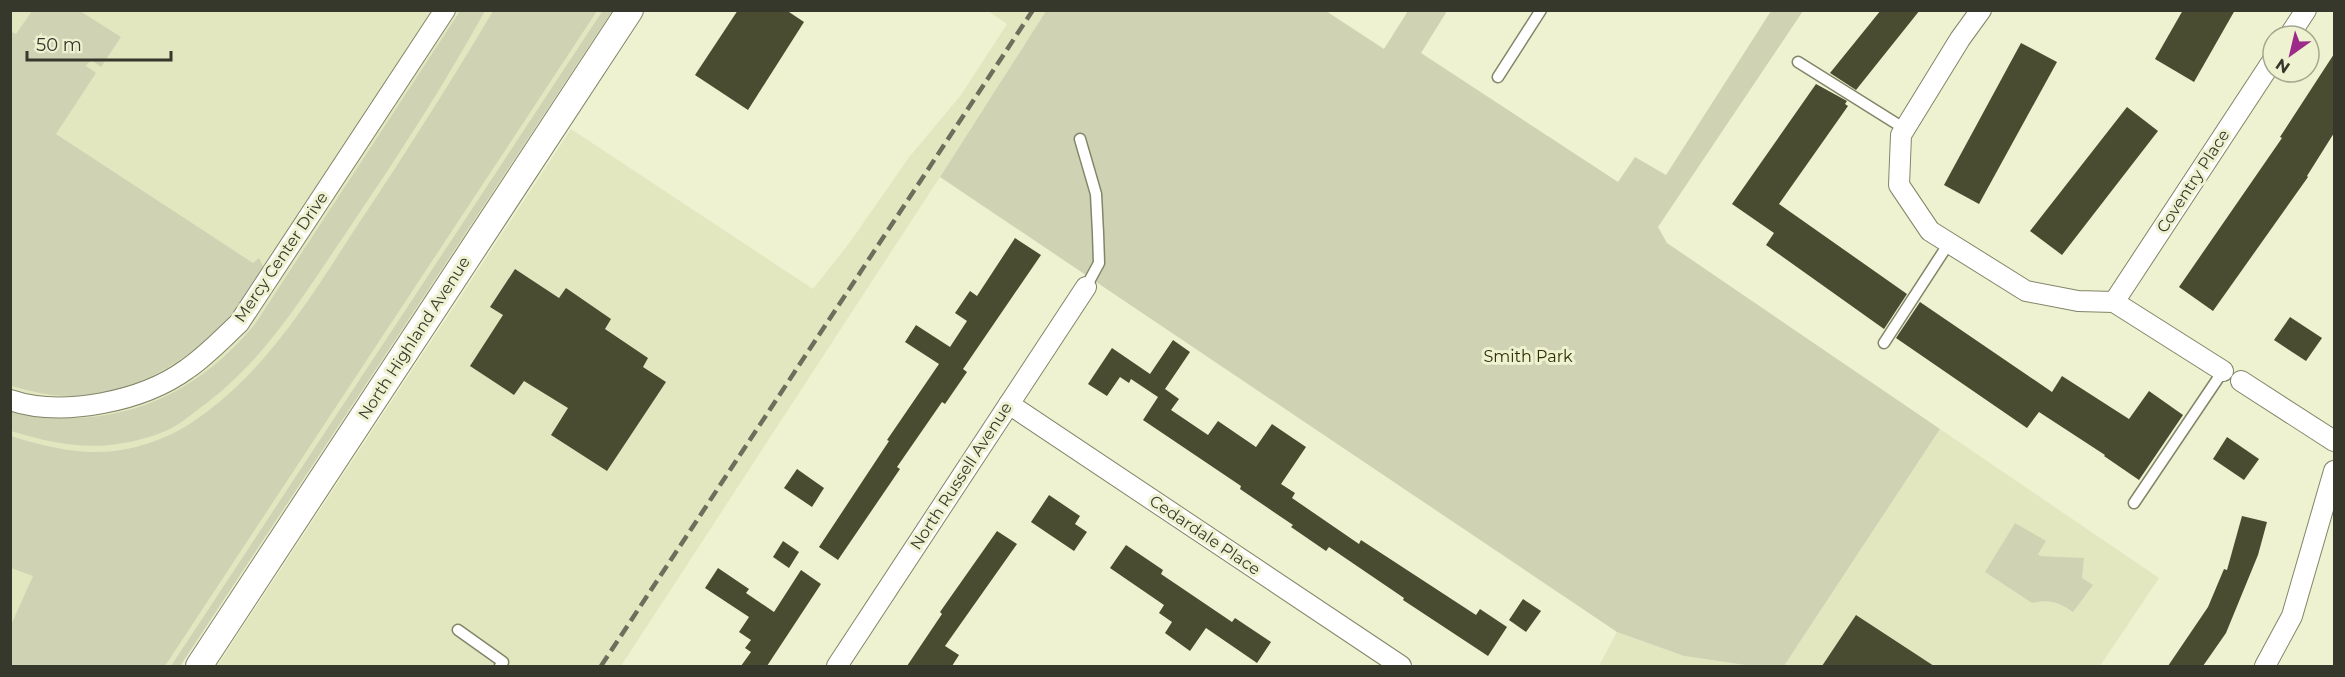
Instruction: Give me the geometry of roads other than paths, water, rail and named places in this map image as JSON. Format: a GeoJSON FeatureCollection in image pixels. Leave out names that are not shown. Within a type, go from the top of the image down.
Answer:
{"type":"FeatureCollection","features":[{"type":"Feature","properties":{"kind":"street","name":"Mercy Center Drive"},"geometry":{"type":"LineString","coordinates":[[10,400],[68,408],[114,401],[158,387],[187,369],[211,349],[238,323],[445,10]]}},
{"type":"Feature","properties":{"kind":"street","name":"North Highland Avenue"},"geometry":{"type":"LineString","coordinates":[[199,666],[630,10]]}},
{"type":"Feature","properties":{"kind":"street"},"geometry":{"type":"LineString","coordinates":[[1980,10],[1903,132],[1899,185],[1930,231],[2026,291],[2078,301],[2114,302],[2223,371]]}},
{"type":"Feature","properties":{"kind":"street"},"geometry":{"type":"LineString","coordinates":[[2297,24],[2306,10]]}},
{"type":"Feature","properties":{"kind":"street","name":"Coventry Place"},"geometry":{"type":"LineString","coordinates":[[2114,302],[2261,78]]}},
{"type":"Feature","properties":{"kind":"street","name":"North Russell Avenue"},"geometry":{"type":"LineString","coordinates":[[837,666],[1086,287]]}},
{"type":"Feature","properties":{"kind":"street"},"geometry":{"type":"LineString","coordinates":[[2241,381],[2334,441]]}},
{"type":"Feature","properties":{"kind":"street","name":"Cedardale Place"},"geometry":{"type":"LineString","coordinates":[[1009,404],[1401,666]]}},
{"type":"Feature","properties":{"kind":"street"},"geometry":{"type":"LineString","coordinates":[[2265,666],[2292,616],[2334,471]]}},
{"type":"Feature","properties":{"kind":"lane"},"geometry":{"type":"LineString","coordinates":[[1498,77],[1541,10]]}},
{"type":"Feature","properties":{"kind":"lane"},"geometry":{"type":"LineString","coordinates":[[1798,62],[1903,132]]}},
{"type":"Feature","properties":{"kind":"lane"},"geometry":{"type":"LineString","coordinates":[[1080,139],[1096,194],[1098,233],[1099,263],[1086,287]]}},
{"type":"Feature","properties":{"kind":"lane"},"geometry":{"type":"LineString","coordinates":[[1884,343],[1949,243]]}},
{"type":"Feature","properties":{"kind":"lane"},"geometry":{"type":"LineString","coordinates":[[2134,503],[2223,371]]}},
{"type":"Feature","properties":{"kind":"lane"},"geometry":{"type":"LineString","coordinates":[[458,630],[503,662],[500,666]]}},
{"type":"Feature","properties":{"kind":"railway"},"geometry":{"type":"LineString","coordinates":[[601,666],[1033,10]]}},
{"type":"Feature","properties":{"kind":"park label","name":"Smith Park"},"geometry":{"type":"Point","coordinates":[1528,356]}}]}
